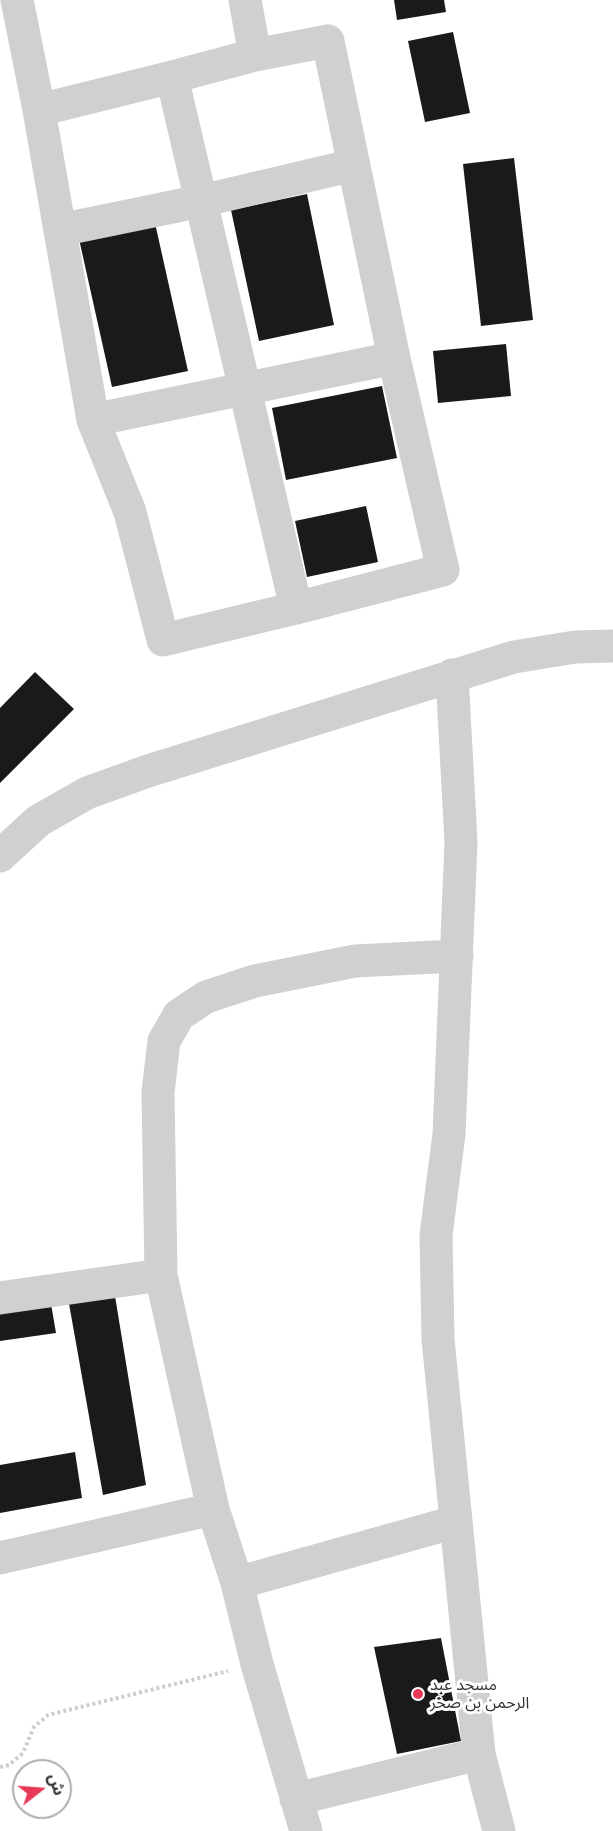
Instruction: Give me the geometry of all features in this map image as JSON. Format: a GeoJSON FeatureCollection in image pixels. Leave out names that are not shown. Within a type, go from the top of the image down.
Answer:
{"type":"FeatureCollection","features":[{"type":"Feature","properties":{"kind":"street"},"geometry":{"type":"LineString","coordinates":[[17,0],[39,110],[93,420],[130,512],[163,640],[443,570],[394,358],[328,41],[255,55],[39,110]]}},
{"type":"Feature","properties":{"kind":"street"},"geometry":{"type":"LineString","coordinates":[[244,0],[255,55]]}},
{"type":"Feature","properties":{"kind":"street"},"geometry":{"type":"LineString","coordinates":[[172,77],[296,608]]}},
{"type":"Feature","properties":{"kind":"street"},"geometry":{"type":"LineString","coordinates":[[60,230],[201,201],[354,165]]}},
{"type":"Feature","properties":{"kind":"street"},"geometry":{"type":"LineString","coordinates":[[93,420],[394,358]]}},
{"type":"Feature","properties":{"kind":"street"},"geometry":{"type":"LineString","coordinates":[[0,855],[38,821],[87,793],[148,771],[514,657],[575,647],[613,646]]}},
{"type":"Feature","properties":{"kind":"street"},"geometry":{"type":"LineString","coordinates":[[452,675],[462,842],[449,1134],[436,1235],[438,1339],[479,1754],[499,1831]]}},
{"type":"Feature","properties":{"kind":"street"},"geometry":{"type":"LineString","coordinates":[[306,1831],[256,1664],[237,1583],[213,1509],[161,1275],[158,1092],[164,1041],[178,1015],[206,997],[255,981],[355,961],[457,957]]}},
{"type":"Feature","properties":{"kind":"street"},"geometry":{"type":"LineString","coordinates":[[0,1298],[161,1275]]}},
{"type":"Feature","properties":{"kind":"street"},"geometry":{"type":"LineString","coordinates":[[0,1558],[213,1509]]}},
{"type":"Feature","properties":{"kind":"street"},"geometry":{"type":"LineString","coordinates":[[237,1583],[455,1522]]}},
{"type":"Feature","properties":{"kind":"street"},"geometry":{"type":"LineString","coordinates":[[296,1799],[479,1754]]}},
{"type":"Feature","properties":{"kind":"path"},"geometry":{"type":"LineString","coordinates":[[0,1767],[9,1765],[23,1753],[34,1727],[48,1714],[256,1664]]}},
{"type":"Feature","properties":{"kind":"building"},"geometry":{"type":"Polygon","coordinates":[[[394,0],[444,0],[446,12],[397,20],[394,0]]]}},
{"type":"Feature","properties":{"kind":"building"},"geometry":{"type":"Polygon","coordinates":[[[453,32],[470,113],[425,122],[408,41],[453,32]]]}},
{"type":"Feature","properties":{"kind":"building"},"geometry":{"type":"Polygon","coordinates":[[[514,158],[533,320],[481,326],[463,164],[514,158]]]}},
{"type":"Feature","properties":{"kind":"building"},"geometry":{"type":"Polygon","coordinates":[[[307,194],[334,325],[259,341],[231,210],[307,194]]]}},
{"type":"Feature","properties":{"kind":"building"},"geometry":{"type":"Polygon","coordinates":[[[155,223],[188,371],[112,387],[79,239],[155,223]]]}},
{"type":"Feature","properties":{"kind":"building"},"geometry":{"type":"Polygon","coordinates":[[[506,344],[511,396],[438,403],[433,351],[506,344]]]}},
{"type":"Feature","properties":{"kind":"building"},"geometry":{"type":"Polygon","coordinates":[[[382,386],[397,458],[286,480],[272,408],[382,386]]]}},
{"type":"Feature","properties":{"kind":"building"},"geometry":{"type":"Polygon","coordinates":[[[366,506],[378,562],[307,577],[295,521],[366,506]]]}},
{"type":"Feature","properties":{"kind":"building"},"geometry":{"type":"Polygon","coordinates":[[[35,672],[74,709],[0,783],[0,708],[35,672]]]}},
{"type":"Feature","properties":{"kind":"building"},"geometry":{"type":"Polygon","coordinates":[[[114,1290],[146,1485],[103,1495],[68,1298],[114,1290]]]}},
{"type":"Feature","properties":{"kind":"building"},"geometry":{"type":"Polygon","coordinates":[[[50,1298],[56,1333],[0,1341],[0,1307],[50,1298]]]}},
{"type":"Feature","properties":{"kind":"building"},"geometry":{"type":"Polygon","coordinates":[[[75,1452],[82,1498],[0,1513],[0,1465],[75,1452]]]}},
{"type":"Feature","properties":{"kind":"building","name":"مسجد عبد الرحمن بن صخر"},"geometry":{"type":"Polygon","coordinates":[[[441,1638],[461,1741],[397,1754],[374,1647],[441,1638]]]}},
{"type":"Feature","properties":{"kind":"place","name":"مسجد عبد الرحمن بن صخر"},"geometry":{"type":"Point","coordinates":[418,1694]}}]}
